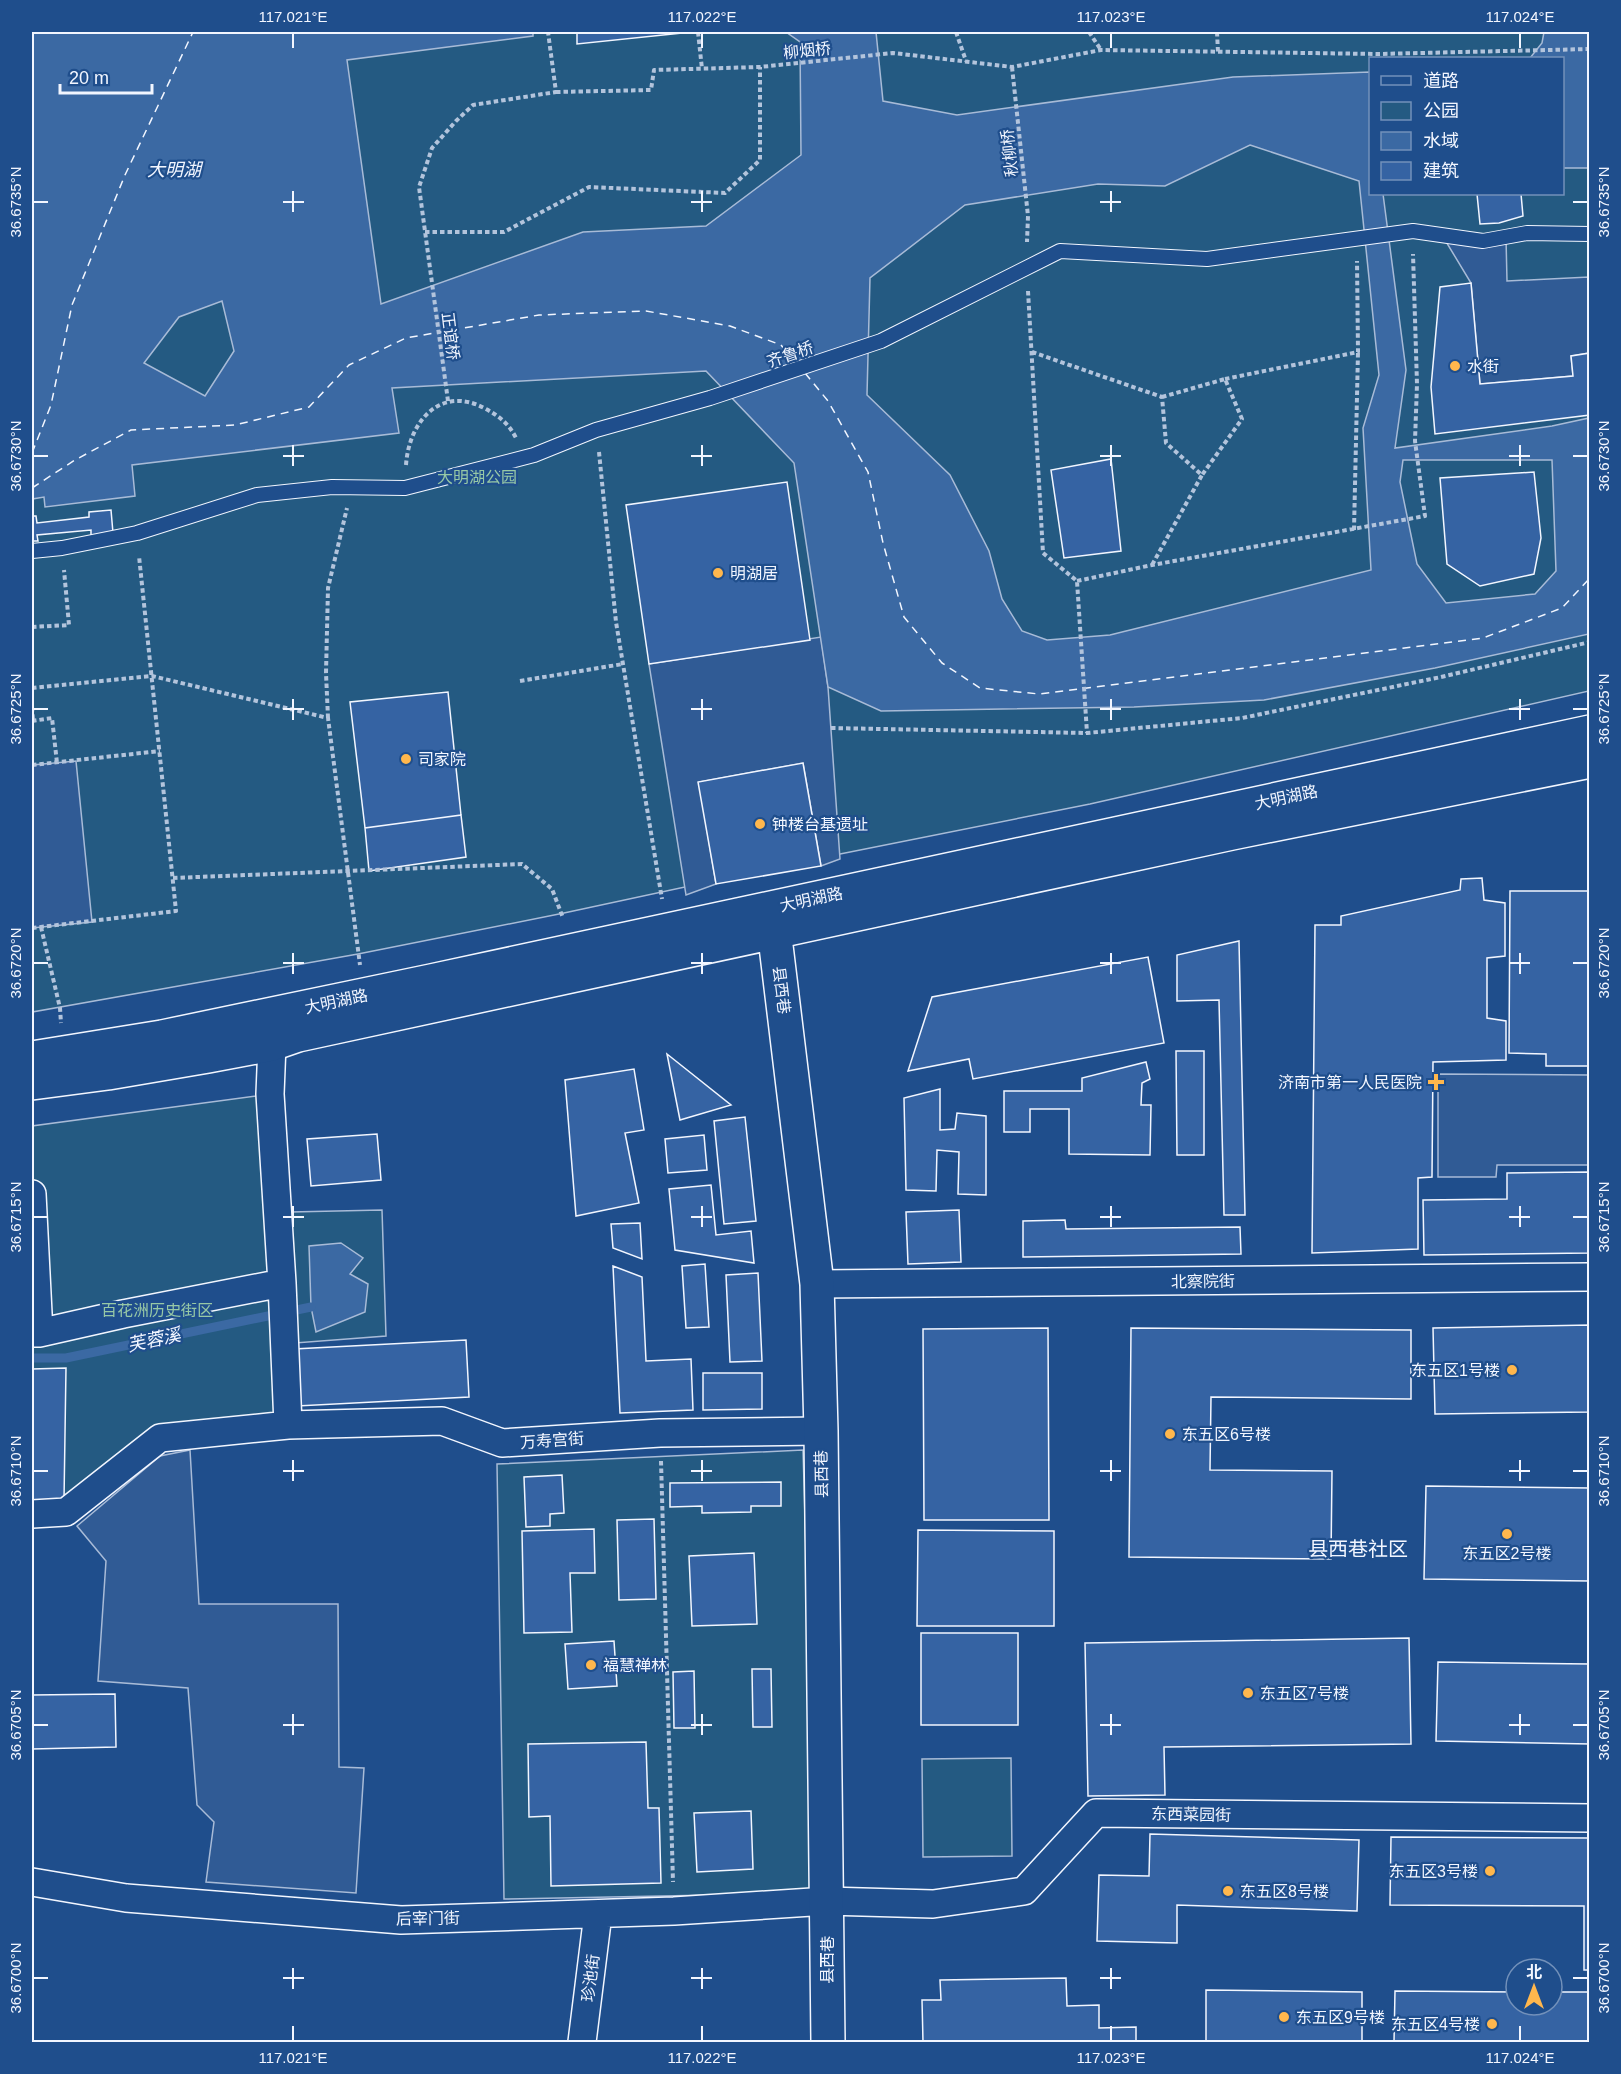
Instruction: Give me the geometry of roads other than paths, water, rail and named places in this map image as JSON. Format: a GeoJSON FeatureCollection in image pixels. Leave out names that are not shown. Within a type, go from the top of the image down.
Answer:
{"type":"FeatureCollection","features":[{"type":"Feature","properties":{"kind":"main road","name":"大明湖路"},"geometry":{"type":"LineString","coordinates":[[32,1083],[108,1073],[272,1044],[298,1035],[773,920],[1590,732]]}},
{"type":"Feature","properties":{"kind":"main road","name":"大明湖路"},"geometry":{"type":"LineString","coordinates":[[47,1056],[162,1037],[627,940],[773,920],[1232,833],[1590,761]]}},
{"type":"Feature","properties":{"kind":"main road","name":"县西巷"},"geometry":{"type":"LineString","coordinates":[[773,920],[817,1284],[828,2043]]}},
{"type":"Feature","properties":{"kind":"street"},"geometry":{"type":"LineString","coordinates":[[272,1044],[270,1094],[283,1288],[288,1425]]}},
{"type":"Feature","properties":{"kind":"street"},"geometry":{"type":"LineString","coordinates":[[32,1194],[35,1333],[123,1314],[283,1288]]}},
{"type":"Feature","properties":{"kind":"street","name":"北察院街"},"geometry":{"type":"LineString","coordinates":[[817,1284],[1590,1277]]}},
{"type":"Feature","properties":{"kind":"street","name":"万寿宫街"},"geometry":{"type":"LineString","coordinates":[[32,1514],[66,1512],[160,1438],[288,1425],[442,1420],[502,1443],[660,1433],[820,1431]]}},
{"type":"Feature","properties":{"kind":"street","name":"东西菜园街"},"geometry":{"type":"LineString","coordinates":[[827,1901],[933,1904],[1024,1891],[1096,1813],[1590,1818]]}},
{"type":"Feature","properties":{"kind":"street","name":"后宰门街"},"geometry":{"type":"LineString","coordinates":[[32,1882],[126,1898],[400,1920],[674,1911],[827,1901]]}},
{"type":"Feature","properties":{"kind":"street","name":"珍池街"},"geometry":{"type":"LineString","coordinates":[[582,2043],[598,1914]]}},
{"type":"Feature","properties":{"kind":"lane","name":"齐鲁桥"},"geometry":{"type":"LineString","coordinates":[[32,551],[62,548],[137,533],[257,495],[332,487],[405,488],[525,457],[596,430],[710,398],[881,341],[1060,252],[1207,259],[1410,231],[1483,241],[1527,233],[1590,234]]}},
{"type":"Feature","properties":{"kind":"water","name":"大明湖"},"geometry":{"type":"Polygon","coordinates":[[[32,32],[533,32],[533,36],[347,60],[381,304],[583,232],[706,226],[801,155],[800,42],[786,32],[876,32],[883,101],[957,115],[1233,77],[1369,72],[1369,195],[1383,195],[1406,370],[1395,448],[1552,426],[1589,418],[1589,634],[1435,668],[1264,700],[1134,707],[881,711],[828,687],[794,463],[706,371],[392,388],[399,433],[132,465],[135,496],[45,507],[44,497],[32,499],[32,32]],[[1250,145],[1165,186],[1098,184],[965,205],[870,278],[867,395],[950,475],[989,551],[1002,599],[1022,631],[1047,640],[1110,635],[1371,570],[1363,428],[1379,375],[1359,181],[1250,145]],[[222,301],[179,317],[144,363],[205,396],[234,351],[222,301]],[[1403,460],[1400,482],[1417,564],[1446,603],[1535,594],[1556,571],[1552,460],[1403,460]]]}},
{"type":"Feature","properties":{"kind":"water"},"geometry":{"type":"Polygon","coordinates":[[[1544,32],[1589,32],[1589,168],[1564,168],[1564,57],[1531,57],[1542,43],[1544,32]]]}},
{"type":"Feature","properties":{"kind":"water"},"geometry":{"type":"Polygon","coordinates":[[[341,1243],[363,1258],[350,1274],[368,1284],[365,1312],[316,1332],[311,1307],[309,1246],[341,1243]]]}},
{"type":"Feature","properties":{"kind":"waterway","name":"芙蓉溪"},"geometry":{"type":"LineString","coordinates":[[32,1358],[66,1358],[311,1307]]}},
{"type":"Feature","properties":{"kind":"place","name":"水街"},"geometry":{"type":"Point","coordinates":[1455,366]}},
{"type":"Feature","properties":{"kind":"place","name":"明湖居"},"geometry":{"type":"Point","coordinates":[718,573]}},
{"type":"Feature","properties":{"kind":"place","name":"司家院"},"geometry":{"type":"Point","coordinates":[406,759]}},
{"type":"Feature","properties":{"kind":"place","name":"钟楼台基遗址"},"geometry":{"type":"Point","coordinates":[760,824]}},
{"type":"Feature","properties":{"kind":"place","name":"济南市第一人民医院"},"geometry":{"type":"Point","coordinates":[1436,1082]}},
{"type":"Feature","properties":{"kind":"place","name":"东五区1号楼"},"geometry":{"type":"Point","coordinates":[1512,1370]}},
{"type":"Feature","properties":{"kind":"place","name":"东五区6号楼"},"geometry":{"type":"Point","coordinates":[1170,1434]}},
{"type":"Feature","properties":{"kind":"place","name":"东五区2号楼"},"geometry":{"type":"Point","coordinates":[1507,1534]}},
{"type":"Feature","properties":{"kind":"place","name":"福慧禅林"},"geometry":{"type":"Point","coordinates":[591,1665]}},
{"type":"Feature","properties":{"kind":"place","name":"东五区7号楼"},"geometry":{"type":"Point","coordinates":[1248,1693]}},
{"type":"Feature","properties":{"kind":"place","name":"东五区3号楼"},"geometry":{"type":"Point","coordinates":[1490,1871]}},
{"type":"Feature","properties":{"kind":"place","name":"东五区8号楼"},"geometry":{"type":"Point","coordinates":[1228,1891]}},
{"type":"Feature","properties":{"kind":"place","name":"东五区9号楼"},"geometry":{"type":"Point","coordinates":[1284,2017]}},
{"type":"Feature","properties":{"kind":"place","name":"东五区4号楼"},"geometry":{"type":"Point","coordinates":[1492,2024]}},
{"type":"Feature","properties":{"kind":"district","name":"县西巷社区"},"geometry":{"type":"Point","coordinates":[1358,1549]}},
{"type":"Feature","properties":{"kind":"park label","name":"大明湖公园"},"geometry":{"type":"Point","coordinates":[477,477]}},
{"type":"Feature","properties":{"kind":"park label","name":"百花洲历史街区"},"geometry":{"type":"Point","coordinates":[157,1310]}}]}
